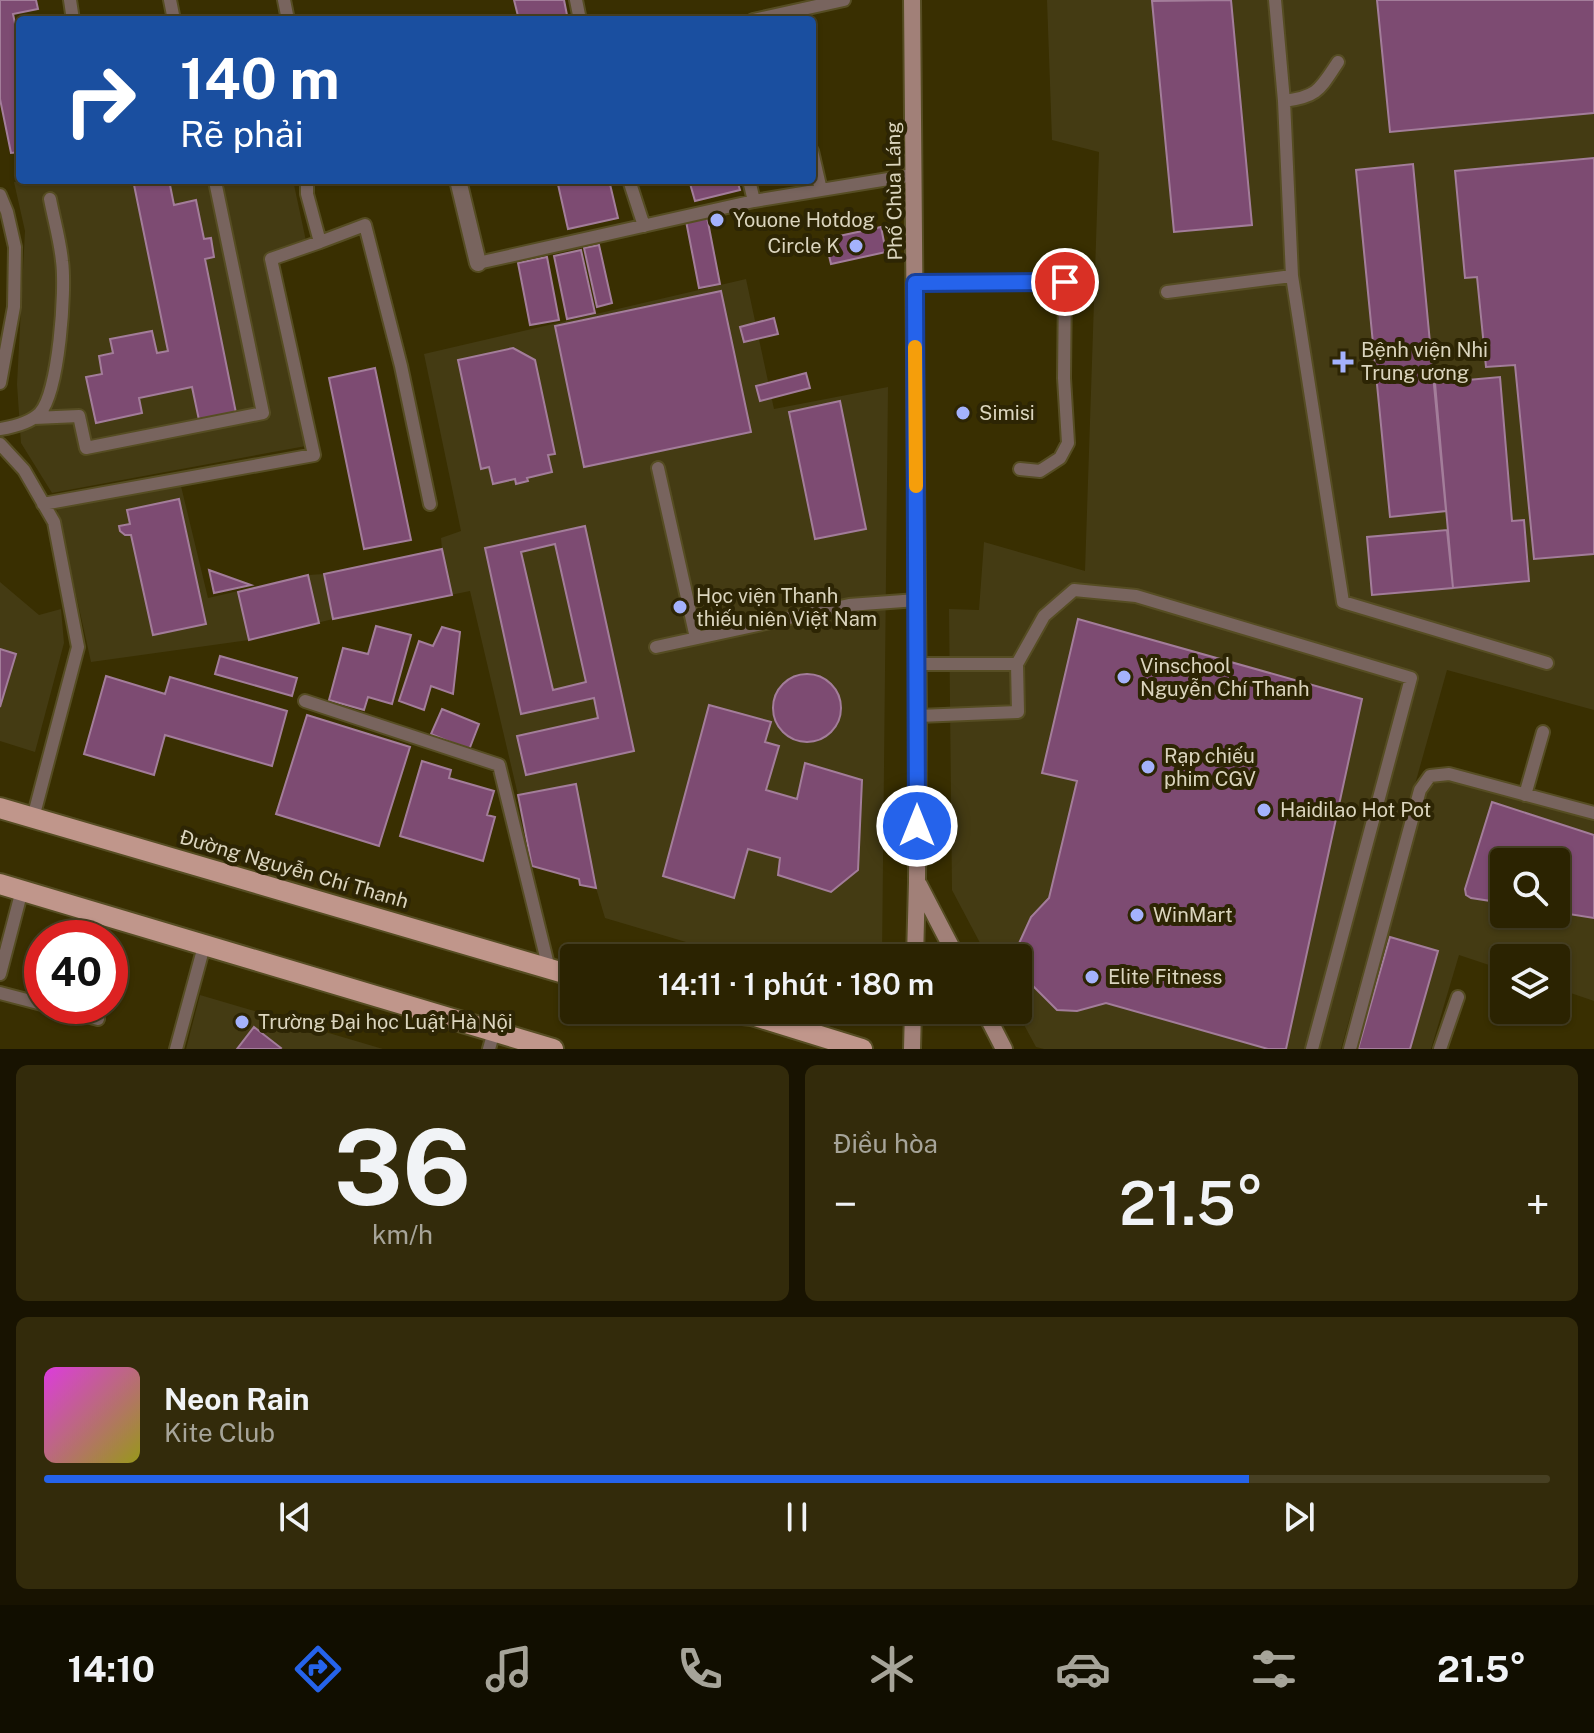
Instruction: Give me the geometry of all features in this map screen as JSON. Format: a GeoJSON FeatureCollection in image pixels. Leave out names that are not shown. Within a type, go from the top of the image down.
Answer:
{"type":"FeatureCollection","features":[{"type":"Feature","properties":{"kind":"main road","name":"Đường Nguyễn Chí Thanh"},"geometry":{"type":"LineString","coordinates":[[0,808],[560,972]]}},
{"type":"Feature","properties":{"kind":"main road"},"geometry":{"type":"LineString","coordinates":[[0,884],[204,946],[491,1040],[553,1049]]}},
{"type":"Feature","properties":{"kind":"main road"},"geometry":{"type":"LineString","coordinates":[[781,1024],[862,1049]]}},
{"type":"Feature","properties":{"kind":"street","name":"Phố Chùa Láng"},"geometry":{"type":"LineString","coordinates":[[912,0],[918,716],[915,944]]}},
{"type":"Feature","properties":{"kind":"street"},"geometry":{"type":"LineString","coordinates":[[459,184],[478,263]]}},
{"type":"Feature","properties":{"kind":"street"},"geometry":{"type":"LineString","coordinates":[[917,882],[950,944]]}},
{"type":"Feature","properties":{"kind":"street"},"geometry":{"type":"LineString","coordinates":[[912,1049],[913,1024]]}},
{"type":"Feature","properties":{"kind":"street"},"geometry":{"type":"LineString","coordinates":[[991,1024],[1004,1049]]}},
{"type":"Feature","properties":{"kind":"lane"},"geometry":{"type":"LineString","coordinates":[[784,16],[844,0]]}},
{"type":"Feature","properties":{"kind":"lane"},"geometry":{"type":"LineString","coordinates":[[1275,0],[1284,101],[1292,276],[1343,602],[1547,663]]}},
{"type":"Feature","properties":{"kind":"lane"},"geometry":{"type":"LineString","coordinates":[[1284,101],[1312,95],[1338,62]]}},
{"type":"Feature","properties":{"kind":"lane"},"geometry":{"type":"LineString","coordinates":[[816,168],[821,190]]}},
{"type":"Feature","properties":{"kind":"lane"},"geometry":{"type":"LineString","coordinates":[[478,263],[754,201],[913,175]]}},
{"type":"Feature","properties":{"kind":"lane"},"geometry":{"type":"LineString","coordinates":[[307,184],[320,242]]}},
{"type":"Feature","properties":{"kind":"lane"},"geometry":{"type":"LineString","coordinates":[[630,184],[644,226]]}},
{"type":"Feature","properties":{"kind":"lane"},"geometry":{"type":"LineString","coordinates":[[750,184],[754,201]]}},
{"type":"Feature","properties":{"kind":"lane"},"geometry":{"type":"LineString","coordinates":[[34,418],[79,416],[86,448],[263,413],[216,186]]}},
{"type":"Feature","properties":{"kind":"lane"},"geometry":{"type":"LineString","coordinates":[[0,195],[15,247],[14,307],[0,383]]}},
{"type":"Feature","properties":{"kind":"lane"},"geometry":{"type":"LineString","coordinates":[[0,429],[14,427],[34,418],[42,411],[50,388],[61,323],[63,262],[50,199]]}},
{"type":"Feature","properties":{"kind":"lane"},"geometry":{"type":"LineString","coordinates":[[43,504],[314,455],[271,259],[365,225],[401,366],[430,504]]}},
{"type":"Feature","properties":{"kind":"lane"},"geometry":{"type":"LineString","coordinates":[[1167,292],[1292,276]]}},
{"type":"Feature","properties":{"kind":"lane"},"geometry":{"type":"LineString","coordinates":[[915,283],[1065,282],[1064,378],[1068,443],[1060,458],[1040,471],[1020,469]]}},
{"type":"Feature","properties":{"kind":"lane"},"geometry":{"type":"LineString","coordinates":[[0,444],[24,470],[54,522],[78,647],[33,818]]}},
{"type":"Feature","properties":{"kind":"lane"},"geometry":{"type":"LineString","coordinates":[[658,468],[696,638]]}},
{"type":"Feature","properties":{"kind":"lane"},"geometry":{"type":"LineString","coordinates":[[918,716],[1018,712],[1017,664],[1044,616],[1074,590],[1136,596],[1411,678],[1312,1049]]}},
{"type":"Feature","properties":{"kind":"lane"},"geometry":{"type":"LineString","coordinates":[[656,647],[849,605],[917,600]]}},
{"type":"Feature","properties":{"kind":"lane"},"geometry":{"type":"LineString","coordinates":[[917,664],[1017,664]]}},
{"type":"Feature","properties":{"kind":"lane"},"geometry":{"type":"LineString","coordinates":[[305,701],[499,765],[549,969]]}},
{"type":"Feature","properties":{"kind":"lane"},"geometry":{"type":"LineString","coordinates":[[1525,795],[1543,732]]}},
{"type":"Feature","properties":{"kind":"lane"},"geometry":{"type":"LineString","coordinates":[[1350,1049],[1420,790],[1430,776],[1449,774],[1594,813]]}},
{"type":"Feature","properties":{"kind":"lane"},"geometry":{"type":"LineString","coordinates":[[0,974],[22,890]]}},
{"type":"Feature","properties":{"kind":"lane"},"geometry":{"type":"LineString","coordinates":[[176,1049],[204,946]]}},
{"type":"Feature","properties":{"kind":"lane"},"geometry":{"type":"LineString","coordinates":[[0,993],[24,999]]}},
{"type":"Feature","properties":{"kind":"lane"},"geometry":{"type":"LineString","coordinates":[[1440,1049],[1458,997]]}},
{"type":"Feature","properties":{"kind":"shaded area","name":"Bệnh viện Nhi Trung ương"},"geometry":{"type":"Polygon","coordinates":[[[1047,0],[1594,0],[1594,710],[1447,670],[1341,1049],[1036,1047],[1024,1024],[1032,1024],[1032,944],[981,944],[952,890],[949,609],[979,610],[984,542],[1085,571],[1099,152],[1052,140],[1047,0]]]}},
{"type":"Feature","properties":{"kind":"shaded area"},"geometry":{"type":"Polygon","coordinates":[[[14,182],[294,184],[306,241],[268,255],[306,446],[52,493],[21,443],[17,384],[25,231],[14,182]]]}},
{"type":"Feature","properties":{"kind":"shaded area","name":"Học viện Thanh thiếu niên Việt Nam"},"geometry":{"type":"Polygon","coordinates":[[[746,279],[774,409],[888,387],[882,944],[693,944],[605,918],[596,888],[576,784],[518,795],[470,591],[249,640],[91,662],[57,509],[181,486],[208,598],[308,575],[442,550],[441,538],[461,531],[424,354],[746,279]]]}},
{"type":"Feature","properties":{"kind":"shaded area"},"geometry":{"type":"Polygon","coordinates":[[[0,582],[39,615],[61,609],[64,643],[35,752],[0,741],[0,582]]]}},
{"type":"Feature","properties":{"kind":"shaded area"},"geometry":{"type":"Polygon","coordinates":[[[1448,780],[1594,819],[1594,1001],[1570,993],[1570,944],[1490,944],[1490,965],[1459,955],[1431,1049],[1357,1049],[1427,791],[1435,783],[1448,780]]]}},
{"type":"Feature","properties":{"kind":"shaded area","name":"Trường Đại học Luật Hà Nội"},"geometry":{"type":"Polygon","coordinates":[[[200,995],[383,1049],[186,1049],[200,995]]]}},
{"type":"Feature","properties":{"kind":"building"},"geometry":{"type":"Polygon","coordinates":[[[0,0],[36,0],[38,9],[13,14],[16,28],[16,152],[11,153],[0,99],[0,0]]]}},
{"type":"Feature","properties":{"kind":"building"},"geometry":{"type":"Polygon","coordinates":[[[514,0],[564,0],[567,16],[518,16],[514,0]]]}},
{"type":"Feature","properties":{"kind":"building"},"geometry":{"type":"Polygon","coordinates":[[[1231,0],[1252,225],[1174,232],[1152,1],[1231,0]]]}},
{"type":"Feature","properties":{"kind":"building"},"geometry":{"type":"Polygon","coordinates":[[[1377,0],[1594,0],[1594,113],[1390,132],[1377,0]]]}},
{"type":"Feature","properties":{"kind":"building"},"geometry":{"type":"Polygon","coordinates":[[[1594,158],[1594,554],[1534,559],[1515,365],[1486,367],[1477,277],[1465,278],[1455,171],[1594,158]]]}},
{"type":"Feature","properties":{"kind":"building"},"geometry":{"type":"Polygon","coordinates":[[[1413,164],[1446,511],[1390,517],[1356,170],[1413,164]]]}},
{"type":"Feature","properties":{"kind":"building"},"geometry":{"type":"Polygon","coordinates":[[[134,184],[170,184],[174,205],[196,200],[204,239],[211,238],[214,257],[205,259],[236,413],[199,420],[192,387],[139,398],[142,413],[96,423],[86,377],[102,374],[99,356],[113,353],[110,339],[152,331],[157,353],[168,351],[134,184]]]}},
{"type":"Feature","properties":{"kind":"building"},"geometry":{"type":"Polygon","coordinates":[[[558,184],[610,184],[618,218],[568,229],[558,184]]]}},
{"type":"Feature","properties":{"kind":"building"},"geometry":{"type":"Polygon","coordinates":[[[690,184],[738,184],[740,190],[695,201],[690,184]]]}},
{"type":"Feature","properties":{"kind":"building"},"geometry":{"type":"Polygon","coordinates":[[[707,217],[720,284],[699,288],[686,221],[707,217]]]}},
{"type":"Feature","properties":{"kind":"building","name":"Circle K"},"geometry":{"type":"Polygon","coordinates":[[[881,227],[886,252],[831,264],[825,239],[881,227]]]}},
{"type":"Feature","properties":{"kind":"building"},"geometry":{"type":"Polygon","coordinates":[[[599,245],[612,303],[597,307],[584,248],[599,245]]]}},
{"type":"Feature","properties":{"kind":"building"},"geometry":{"type":"Polygon","coordinates":[[[581,250],[595,313],[567,319],[554,256],[581,250]]]}},
{"type":"Feature","properties":{"kind":"building"},"geometry":{"type":"Polygon","coordinates":[[[547,257],[559,320],[530,325],[518,263],[547,257]]]}},
{"type":"Feature","properties":{"kind":"building"},"geometry":{"type":"Polygon","coordinates":[[[721,291],[751,432],[584,467],[555,326],[721,291]]]}},
{"type":"Feature","properties":{"kind":"building"},"geometry":{"type":"Polygon","coordinates":[[[774,318],[778,334],[744,342],[740,327],[774,318]]]}},
{"type":"Feature","properties":{"kind":"building"},"geometry":{"type":"Polygon","coordinates":[[[513,348],[535,360],[555,454],[548,455],[552,472],[516,484],[515,479],[493,484],[489,467],[481,469],[458,360],[513,348]]]}},
{"type":"Feature","properties":{"kind":"building"},"geometry":{"type":"Polygon","coordinates":[[[375,368],[411,540],[364,549],[329,378],[375,368]]]}},
{"type":"Feature","properties":{"kind":"building"},"geometry":{"type":"Polygon","coordinates":[[[806,373],[810,388],[760,401],[756,386],[806,373]]]}},
{"type":"Feature","properties":{"kind":"building"},"geometry":{"type":"Polygon","coordinates":[[[1500,377],[1512,521],[1524,520],[1529,581],[1453,588],[1435,383],[1500,377]]]}},
{"type":"Feature","properties":{"kind":"building"},"geometry":{"type":"Polygon","coordinates":[[[840,401],[866,529],[815,539],[789,412],[840,401]]]}},
{"type":"Feature","properties":{"kind":"building"},"geometry":{"type":"Polygon","coordinates":[[[179,499],[206,624],[153,635],[131,535],[125,535],[119,526],[130,524],[127,510],[179,499]]]}},
{"type":"Feature","properties":{"kind":"building"},"geometry":{"type":"Polygon","coordinates":[[[585,526],[634,751],[526,775],[517,736],[598,718],[594,698],[521,714],[485,548],[585,526]],[[555,544],[521,552],[553,690],[586,682],[555,544]]]}},
{"type":"Feature","properties":{"kind":"building"},"geometry":{"type":"Polygon","coordinates":[[[1447,530],[1453,588],[1372,595],[1367,537],[1447,530]]]}},
{"type":"Feature","properties":{"kind":"building"},"geometry":{"type":"Polygon","coordinates":[[[442,549],[452,595],[333,619],[324,574],[442,549]]]}},
{"type":"Feature","properties":{"kind":"building"},"geometry":{"type":"Polygon","coordinates":[[[209,570],[251,585],[214,593],[209,570]]]}},
{"type":"Feature","properties":{"kind":"building"},"geometry":{"type":"Polygon","coordinates":[[[308,575],[319,623],[249,640],[238,592],[308,575]]]}},
{"type":"Feature","properties":{"kind":"building"},"geometry":{"type":"Polygon","coordinates":[[[1078,619],[1362,699],[1286,1049],[1268,1049],[1106,1003],[1077,1011],[1057,1010],[1032,985],[1032,944],[1019,944],[1031,917],[1049,898],[1077,781],[1042,773],[1078,619]]]}},
{"type":"Feature","properties":{"kind":"building"},"geometry":{"type":"Polygon","coordinates":[[[376,626],[411,635],[392,704],[368,697],[364,710],[329,700],[343,648],[368,654],[376,626]]]}},
{"type":"Feature","properties":{"kind":"building"},"geometry":{"type":"Polygon","coordinates":[[[442,627],[460,632],[453,694],[431,686],[424,710],[399,701],[419,641],[433,646],[442,627]]]}},
{"type":"Feature","properties":{"kind":"building"},"geometry":{"type":"Polygon","coordinates":[[[0,649],[16,654],[0,707],[0,649]]]}},
{"type":"Feature","properties":{"kind":"building"},"geometry":{"type":"Polygon","coordinates":[[[220,656],[297,678],[292,696],[215,674],[220,656]]]}},
{"type":"Feature","properties":{"kind":"building"},"geometry":{"type":"Polygon","coordinates":[[[814,674],[835,689],[841,708],[839,721],[831,732],[814,742],[800,742],[783,732],[775,721],[773,701],[783,684],[794,676],[814,674]]]}},
{"type":"Feature","properties":{"kind":"building"},"geometry":{"type":"Polygon","coordinates":[[[106,676],[165,694],[170,677],[287,711],[272,766],[165,735],[154,775],[84,754],[106,676]]]}},
{"type":"Feature","properties":{"kind":"building"},"geometry":{"type":"Polygon","coordinates":[[[709,705],[771,722],[765,742],[779,746],[766,790],[797,799],[805,763],[862,780],[858,870],[831,892],[778,875],[780,858],[748,849],[734,898],[663,876],[709,705]]]}},
{"type":"Feature","properties":{"kind":"building"},"geometry":{"type":"Polygon","coordinates":[[[442,709],[479,724],[469,750],[431,734],[442,709]]]}},
{"type":"Feature","properties":{"kind":"building"},"geometry":{"type":"Polygon","coordinates":[[[307,715],[410,747],[379,846],[276,814],[307,715]]]}},
{"type":"Feature","properties":{"kind":"building"},"geometry":{"type":"Polygon","coordinates":[[[422,761],[451,770],[449,778],[494,791],[487,815],[495,817],[483,861],[400,836],[422,761]]]}},
{"type":"Feature","properties":{"kind":"building"},"geometry":{"type":"Polygon","coordinates":[[[576,784],[596,888],[580,885],[579,879],[532,866],[518,795],[576,784]]]}},
{"type":"Feature","properties":{"kind":"building"},"geometry":{"type":"Polygon","coordinates":[[[1492,802],[1594,835],[1594,918],[1570,914],[1570,848],[1490,848],[1490,901],[1471,898],[1466,895],[1465,889],[1492,802]]]}},
{"type":"Feature","properties":{"kind":"building"},"geometry":{"type":"Polygon","coordinates":[[[1390,937],[1438,951],[1410,1049],[1358,1049],[1390,937]]]}},
{"type":"Feature","properties":{"kind":"building"},"geometry":{"type":"Polygon","coordinates":[[[254,1027],[281,1048],[237,1049],[254,1027]]]}},
{"type":"Feature","properties":{"kind":"slow traffic"},"geometry":{"type":"LineString","coordinates":[[915,347],[916,486]]}},
{"type":"Feature","properties":{"kind":"place","name":"Youone Hotdog"},"geometry":{"type":"Point","coordinates":[717,220]}},
{"type":"Feature","properties":{"kind":"place","name":"Circle K"},"geometry":{"type":"Point","coordinates":[856,246]}},
{"type":"Feature","properties":{"kind":"place","name":"Bệnh viện Nhi Trung ương"},"geometry":{"type":"Point","coordinates":[1343,362]}},
{"type":"Feature","properties":{"kind":"place","name":"Simisi"},"geometry":{"type":"Point","coordinates":[963,413]}},
{"type":"Feature","properties":{"kind":"place","name":"Học viện Thanh thiếu niên Việt Nam"},"geometry":{"type":"Point","coordinates":[680,607]}},
{"type":"Feature","properties":{"kind":"place","name":"Vinschool Nguyễn Chí Thanh"},"geometry":{"type":"Point","coordinates":[1124,677]}},
{"type":"Feature","properties":{"kind":"place","name":"Rạp chiếu phim CGV"},"geometry":{"type":"Point","coordinates":[1148,767]}},
{"type":"Feature","properties":{"kind":"place","name":"Haidilao Hot Pot"},"geometry":{"type":"Point","coordinates":[1264,810]}},
{"type":"Feature","properties":{"kind":"place","name":"WinMart"},"geometry":{"type":"Point","coordinates":[1137,915]}},
{"type":"Feature","properties":{"kind":"place","name":"Elite Fitness"},"geometry":{"type":"Point","coordinates":[1092,977]}},
{"type":"Feature","properties":{"kind":"place","name":"Trường Đại học Luật Hà Nội"},"geometry":{"type":"Point","coordinates":[242,1022]}},
{"type":"Feature","properties":{"kind":"route"},"geometry":{"type":"LineString","coordinates":[[917,826],[915,283],[1065,282]]}}]}
